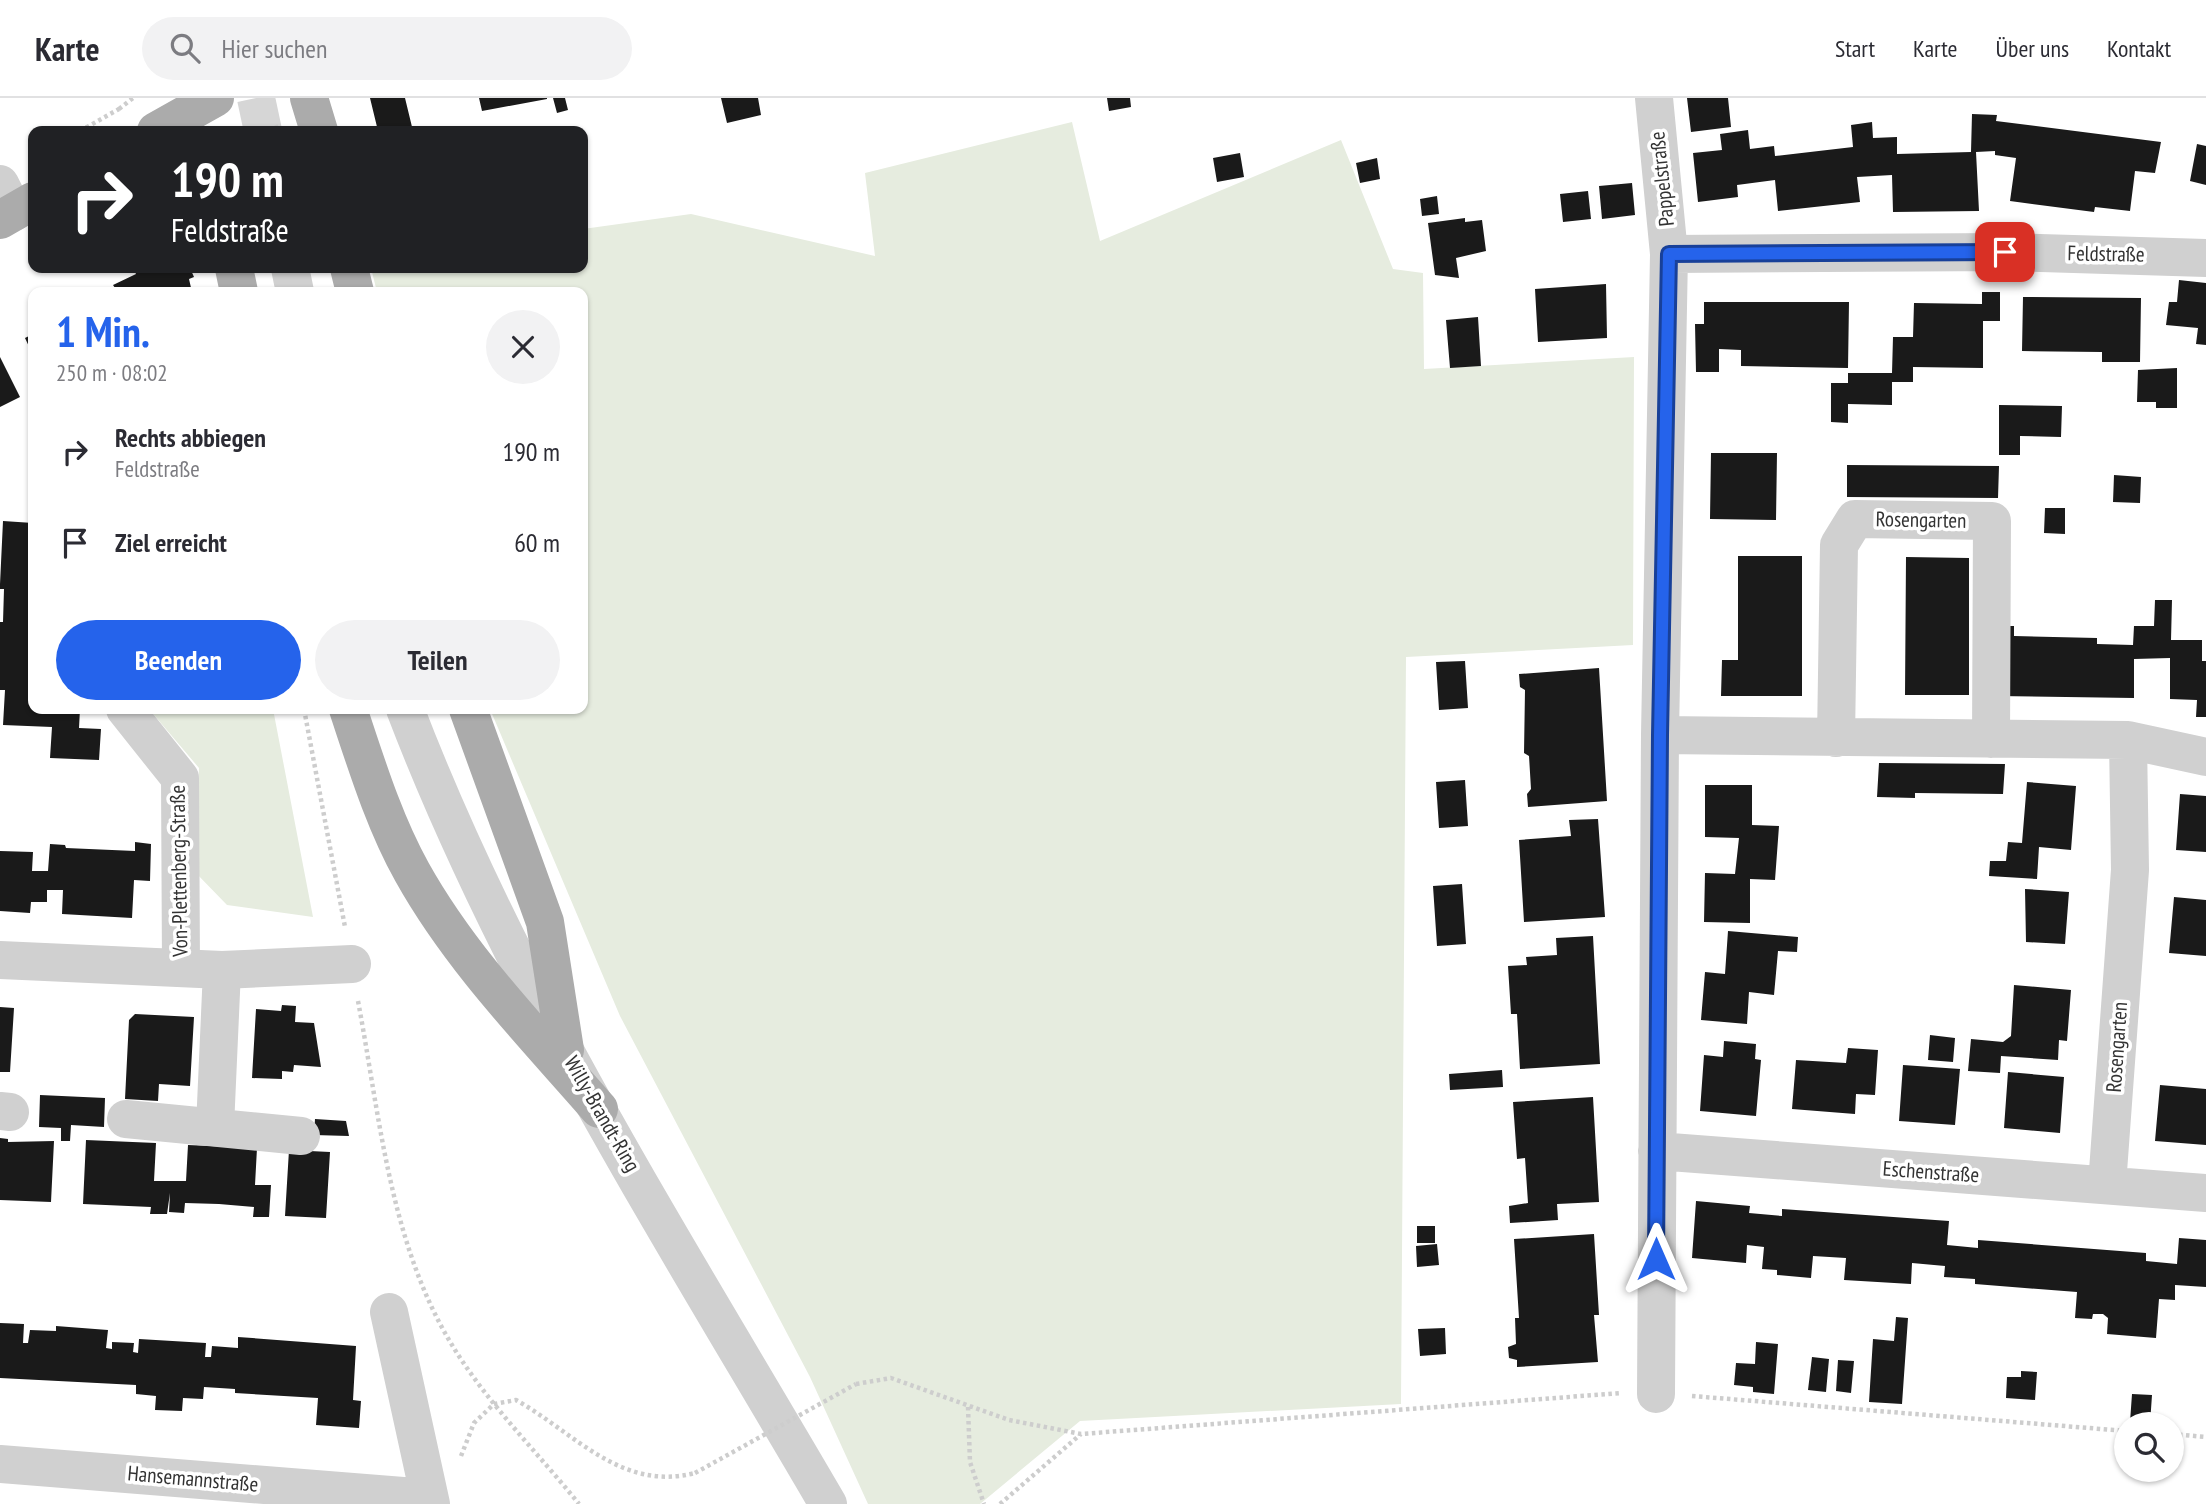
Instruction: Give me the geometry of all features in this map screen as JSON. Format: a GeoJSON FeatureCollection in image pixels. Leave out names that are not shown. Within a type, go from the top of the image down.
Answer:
{"type":"FeatureCollection","features":[{"type":"Feature","properties":{"kind":"main road"},"geometry":{"type":"LineString","coordinates":[[309,98],[317,126]]}},
{"type":"Feature","properties":{"kind":"main road"},"geometry":{"type":"LineString","coordinates":[[168,126],[209,108]]}},
{"type":"Feature","properties":{"kind":"main road"},"geometry":{"type":"LineString","coordinates":[[350,714],[371,776],[410,870],[443,923],[482,974],[599,1109]]}},
{"type":"Feature","properties":{"kind":"main road"},"geometry":{"type":"LineString","coordinates":[[470,714],[545,922],[565,1050]]}},
{"type":"Feature","properties":{"kind":"street","name":"Pappelstraße"},"geometry":{"type":"LineString","coordinates":[[1654,98],[1669,254],[1660,735],[1656,1394]]}},
{"type":"Feature","properties":{"kind":"street","name":"Feldstraße"},"geometry":{"type":"LineString","coordinates":[[1669,254],[2005,252],[2206,258]]}},
{"type":"Feature","properties":{"kind":"street","name":"Rosengarten"},"geometry":{"type":"LineString","coordinates":[[1836,738],[1839,545],[1855,519],[1869,519],[1992,521],[1991,739]]}},
{"type":"Feature","properties":{"kind":"street","name":"Von-Plettenberg-Straße"},"geometry":{"type":"LineString","coordinates":[[129,714],[180,778],[181,968]]}},
{"type":"Feature","properties":{"kind":"street","name":"Willy-Brandt-Ring"},"geometry":{"type":"LineString","coordinates":[[407,714],[463,850],[565,1050],[828,1504]]}},
{"type":"Feature","properties":{"kind":"street"},"geometry":{"type":"LineString","coordinates":[[1660,735],[2128,740],[2206,757]]}},
{"type":"Feature","properties":{"kind":"street","name":"Rosengarten"},"geometry":{"type":"LineString","coordinates":[[2107,1185],[2130,870],[2128,740]]}},
{"type":"Feature","properties":{"kind":"street","name":"Von-Plettenberg-Straße"},"geometry":{"type":"LineString","coordinates":[[0,960],[222,970],[352,964]]}},
{"type":"Feature","properties":{"kind":"street","name":"Von-Plettenberg-Straße"},"geometry":{"type":"LineString","coordinates":[[215,1127],[222,970]]}},
{"type":"Feature","properties":{"kind":"street"},"geometry":{"type":"LineString","coordinates":[[126,1119],[301,1136]]}},
{"type":"Feature","properties":{"kind":"street","name":"Eschenstraße"},"geometry":{"type":"LineString","coordinates":[[1657,1151],[2206,1193]]}},
{"type":"Feature","properties":{"kind":"street"},"geometry":{"type":"LineString","coordinates":[[389,1312],[430,1501]]}},
{"type":"Feature","properties":{"kind":"street","name":"Hansemannstraße"},"geometry":{"type":"LineString","coordinates":[[0,1464],[430,1501]]}},
{"type":"Feature","properties":{"kind":"path"},"geometry":{"type":"LineString","coordinates":[[88,126],[119,108]]}},
{"type":"Feature","properties":{"kind":"path"},"geometry":{"type":"LineString","coordinates":[[305,714],[393,1192],[416,1272],[445,1334],[494,1404],[579,1504]]}},
{"type":"Feature","properties":{"kind":"path"},"geometry":{"type":"LineString","coordinates":[[460,1460],[462,1448],[474,1423],[494,1404],[516,1400],[541,1414],[593,1453],[635,1475],[672,1479],[695,1473],[856,1384],[891,1378],[934,1391],[968,1408],[1053,1430],[1081,1434],[1607,1392],[2114,1430]]}},
{"type":"Feature","properties":{"kind":"path"},"geometry":{"type":"LineString","coordinates":[[968,1408],[970,1462],[984,1504]]}},
{"type":"Feature","properties":{"kind":"path"},"geometry":{"type":"LineString","coordinates":[[1000,1504],[1081,1434]]}},
{"type":"Feature","properties":{"kind":"path"},"geometry":{"type":"LineString","coordinates":[[2184,1435],[2206,1437]]}},
{"type":"Feature","properties":{"kind":"shaded area"},"geometry":{"type":"Polygon","coordinates":[[[1072,122],[1100,241],[1341,140],[1393,269],[1423,273],[1424,369],[1634,357],[1633,645],[1406,657],[1401,1404],[1080,1421],[980,1504],[868,1504],[810,1377],[620,1016],[492,714],[588,714],[588,287],[376,287],[372,273],[588,273],[588,228],[691,214],[875,256],[865,173],[1072,122]]]}},
{"type":"Feature","properties":{"kind":"shaded area"},"geometry":{"type":"Polygon","coordinates":[[[153,714],[274,714],[313,917],[227,905],[194,871],[199,768],[153,714]]]}},
{"type":"Feature","properties":{"kind":"building"},"geometry":{"type":"Polygon","coordinates":[[[370,98],[405,98],[412,126],[377,126],[370,98]]]}},
{"type":"Feature","properties":{"kind":"building"},"geometry":{"type":"Polygon","coordinates":[[[479,98],[547,98],[547,99],[482,111],[479,98]]]}},
{"type":"Feature","properties":{"kind":"building"},"geometry":{"type":"Polygon","coordinates":[[[553,98],[565,98],[568,110],[557,113],[553,98]]]}},
{"type":"Feature","properties":{"kind":"building"},"geometry":{"type":"Polygon","coordinates":[[[721,98],[758,98],[761,115],[727,123],[721,98]]]}},
{"type":"Feature","properties":{"kind":"building"},"geometry":{"type":"Polygon","coordinates":[[[1107,98],[1130,98],[1131,107],[1109,111],[1107,98]]]}},
{"type":"Feature","properties":{"kind":"building"},"geometry":{"type":"Polygon","coordinates":[[[1687,98],[1728,98],[1731,127],[1691,132],[1687,98]]]}},
{"type":"Feature","properties":{"kind":"building"},"geometry":{"type":"Polygon","coordinates":[[[1972,114],[1997,115],[1996,121],[2161,142],[2155,173],[2135,171],[2130,211],[2095,207],[2094,212],[2010,201],[2016,158],[1995,155],[1995,151],[1976,152],[1979,211],[1893,212],[1892,175],[1857,177],[1860,202],[1778,211],[1775,180],[1737,185],[1738,197],[1698,202],[1693,153],[1722,150],[1720,134],[1748,130],[1750,149],[1774,146],[1775,156],[1853,147],[1851,125],[1872,122],[1873,138],[1897,137],[1897,154],[1971,152],[1972,114]]]}},
{"type":"Feature","properties":{"kind":"building"},"geometry":{"type":"Polygon","coordinates":[[[2197,144],[2206,146],[2206,185],[2190,181],[2197,144]]]}},
{"type":"Feature","properties":{"kind":"building"},"geometry":{"type":"Polygon","coordinates":[[[1240,153],[1244,177],[1217,182],[1213,158],[1240,153]]]}},
{"type":"Feature","properties":{"kind":"building"},"geometry":{"type":"Polygon","coordinates":[[[1377,158],[1380,179],[1360,183],[1356,163],[1377,158]]]}},
{"type":"Feature","properties":{"kind":"building"},"geometry":{"type":"Polygon","coordinates":[[[1632,183],[1635,215],[1602,219],[1599,186],[1632,183]]]}},
{"type":"Feature","properties":{"kind":"building"},"geometry":{"type":"Polygon","coordinates":[[[1588,191],[1591,219],[1563,222],[1560,194],[1588,191]]]}},
{"type":"Feature","properties":{"kind":"building"},"geometry":{"type":"Polygon","coordinates":[[[1437,196],[1439,214],[1422,216],[1420,199],[1437,196]]]}},
{"type":"Feature","properties":{"kind":"building"},"geometry":{"type":"Polygon","coordinates":[[[1465,218],[1465,222],[1482,220],[1486,251],[1456,258],[1459,278],[1435,275],[1428,223],[1465,218]]]}},
{"type":"Feature","properties":{"kind":"building"},"geometry":{"type":"Polygon","coordinates":[[[192,273],[194,277],[189,279],[191,287],[113,285],[136,274],[192,273]]]}},
{"type":"Feature","properties":{"kind":"building"},"geometry":{"type":"Polygon","coordinates":[[[2179,280],[2206,283],[2206,345],[2196,344],[2198,328],[2166,325],[2169,302],[2177,302],[2179,280]]]}},
{"type":"Feature","properties":{"kind":"building"},"geometry":{"type":"Polygon","coordinates":[[[1606,284],[1607,338],[1538,342],[1535,289],[1606,284]]]}},
{"type":"Feature","properties":{"kind":"building"},"geometry":{"type":"Polygon","coordinates":[[[1982,292],[2000,292],[2000,321],[1983,321],[1983,368],[1913,367],[1913,382],[1892,382],[1892,405],[1848,404],[1848,423],[1831,422],[1831,383],[1848,383],[1848,373],[1892,373],[1893,337],[1913,337],[1914,303],[1982,304],[1982,292]]]}},
{"type":"Feature","properties":{"kind":"building"},"geometry":{"type":"Polygon","coordinates":[[[2023,297],[2141,298],[2140,362],[2102,362],[2102,352],[2022,351],[2023,297]]]}},
{"type":"Feature","properties":{"kind":"building"},"geometry":{"type":"Polygon","coordinates":[[[1704,302],[1849,302],[1848,368],[1741,366],[1741,350],[1719,349],[1719,372],[1696,372],[1695,324],[1704,324],[1704,302]]]}},
{"type":"Feature","properties":{"kind":"building"},"geometry":{"type":"Polygon","coordinates":[[[1478,317],[1481,366],[1450,368],[1446,320],[1478,317]]]}},
{"type":"Feature","properties":{"kind":"building"},"geometry":{"type":"Polygon","coordinates":[[[0,357],[20,397],[0,407],[0,357]]]}},
{"type":"Feature","properties":{"kind":"building"},"geometry":{"type":"Polygon","coordinates":[[[2177,368],[2177,408],[2156,408],[2156,402],[2137,402],[2138,370],[2177,368]]]}},
{"type":"Feature","properties":{"kind":"building"},"geometry":{"type":"Polygon","coordinates":[[[1999,405],[2062,406],[2061,437],[2020,436],[2020,455],[1999,455],[1999,405]]]}},
{"type":"Feature","properties":{"kind":"building"},"geometry":{"type":"Polygon","coordinates":[[[1711,453],[1777,453],[1776,520],[1710,519],[1711,453]]]}},
{"type":"Feature","properties":{"kind":"building"},"geometry":{"type":"Polygon","coordinates":[[[1847,465],[1999,466],[1998,498],[1847,497],[1847,465]]]}},
{"type":"Feature","properties":{"kind":"building"},"geometry":{"type":"Polygon","coordinates":[[[2114,475],[2141,477],[2140,503],[2113,502],[2114,475]]]}},
{"type":"Feature","properties":{"kind":"building"},"geometry":{"type":"Polygon","coordinates":[[[2045,508],[2065,508],[2065,534],[2044,533],[2045,508]]]}},
{"type":"Feature","properties":{"kind":"building"},"geometry":{"type":"Polygon","coordinates":[[[3,521],[28,523],[28,714],[80,714],[79,728],[101,729],[99,760],[50,758],[52,727],[3,725],[5,690],[0,690],[0,622],[3,622],[4,589],[0,589],[3,521]]]}},
{"type":"Feature","properties":{"kind":"building"},"geometry":{"type":"Polygon","coordinates":[[[1738,556],[1802,556],[1802,696],[1721,696],[1722,660],[1738,660],[1738,556]]]}},
{"type":"Feature","properties":{"kind":"building"},"geometry":{"type":"Polygon","coordinates":[[[1906,557],[1969,558],[1969,695],[1905,695],[1906,557]]]}},
{"type":"Feature","properties":{"kind":"building"},"geometry":{"type":"Polygon","coordinates":[[[2155,600],[2172,600],[2171,640],[2202,640],[2202,661],[2206,661],[2206,717],[2196,717],[2197,700],[2170,699],[2170,658],[2134,659],[2134,698],[1997,696],[1998,626],[2014,626],[2014,636],[2097,638],[2097,644],[2133,645],[2134,626],[2154,626],[2155,600]]]}},
{"type":"Feature","properties":{"kind":"building"},"geometry":{"type":"Polygon","coordinates":[[[1465,661],[1468,708],[1439,710],[1436,662],[1465,661]]]}},
{"type":"Feature","properties":{"kind":"building"},"geometry":{"type":"Polygon","coordinates":[[[1599,668],[1607,801],[1528,807],[1527,794],[1531,789],[1529,756],[1524,753],[1525,690],[1520,687],[1519,674],[1599,668]]]}},
{"type":"Feature","properties":{"kind":"building"},"geometry":{"type":"Polygon","coordinates":[[[1879,763],[2005,764],[2003,794],[1915,793],[1915,798],[1877,797],[1879,763]]]}},
{"type":"Feature","properties":{"kind":"building"},"geometry":{"type":"Polygon","coordinates":[[[1465,780],[1468,826],[1439,828],[1436,782],[1465,780]]]}},
{"type":"Feature","properties":{"kind":"building"},"geometry":{"type":"Polygon","coordinates":[[[2027,782],[2076,786],[2071,850],[2039,847],[2037,879],[1989,876],[1990,861],[2006,861],[2008,842],[2022,843],[2027,782]]]}},
{"type":"Feature","properties":{"kind":"building"},"geometry":{"type":"Polygon","coordinates":[[[1705,785],[1752,785],[1752,825],[1779,826],[1775,880],[1750,879],[1750,923],[1704,922],[1705,873],[1735,874],[1739,838],[1705,837],[1705,785]]]}},
{"type":"Feature","properties":{"kind":"building"},"geometry":{"type":"Polygon","coordinates":[[[2180,794],[2206,796],[2206,852],[2176,850],[2180,794]]]}},
{"type":"Feature","properties":{"kind":"building"},"geometry":{"type":"Polygon","coordinates":[[[1598,819],[1605,917],[1524,922],[1519,840],[1571,836],[1569,820],[1598,819]]]}},
{"type":"Feature","properties":{"kind":"building"},"geometry":{"type":"Polygon","coordinates":[[[135,842],[151,844],[150,881],[134,880],[132,918],[62,914],[63,890],[47,890],[47,902],[31,902],[30,913],[0,911],[0,851],[33,852],[32,871],[48,871],[50,844],[65,845],[66,848],[135,851],[135,842]]]}},
{"type":"Feature","properties":{"kind":"building"},"geometry":{"type":"Polygon","coordinates":[[[1462,884],[1466,944],[1437,946],[1433,886],[1462,884]]]}},
{"type":"Feature","properties":{"kind":"building"},"geometry":{"type":"Polygon","coordinates":[[[2025,889],[2069,892],[2065,944],[2026,942],[2025,889]]]}},
{"type":"Feature","properties":{"kind":"building"},"geometry":{"type":"Polygon","coordinates":[[[2174,897],[2206,900],[2206,956],[2169,953],[2174,897]]]}},
{"type":"Feature","properties":{"kind":"building"},"geometry":{"type":"Polygon","coordinates":[[[1728,931],[1798,937],[1797,952],[1778,951],[1774,995],[1749,992],[1747,1024],[1701,1020],[1705,972],[1725,974],[1728,931]]]}},
{"type":"Feature","properties":{"kind":"building"},"geometry":{"type":"Polygon","coordinates":[[[1593,936],[1600,1064],[1520,1069],[1517,1014],[1511,1014],[1508,966],[1527,965],[1526,957],[1557,955],[1556,938],[1593,936]]]}},
{"type":"Feature","properties":{"kind":"building"},"geometry":{"type":"Polygon","coordinates":[[[2014,985],[2071,990],[2067,1041],[2059,1040],[2058,1060],[2001,1056],[2000,1073],[1968,1071],[1971,1039],[2003,1042],[2011,1036],[2014,985]]]}},
{"type":"Feature","properties":{"kind":"building"},"geometry":{"type":"Polygon","coordinates":[[[282,1005],[296,1006],[295,1022],[314,1023],[321,1067],[294,1065],[293,1072],[282,1071],[282,1079],[252,1078],[256,1009],[281,1011],[282,1005]]]}},
{"type":"Feature","properties":{"kind":"building"},"geometry":{"type":"Polygon","coordinates":[[[0,1007],[14,1008],[10,1072],[0,1072],[0,1007]]]}},
{"type":"Feature","properties":{"kind":"building"},"geometry":{"type":"Polygon","coordinates":[[[135,1014],[194,1017],[190,1086],[159,1084],[158,1101],[125,1099],[129,1020],[135,1014]]]}},
{"type":"Feature","properties":{"kind":"building"},"geometry":{"type":"Polygon","coordinates":[[[1930,1035],[1955,1038],[1953,1062],[1928,1060],[1930,1035]]]}},
{"type":"Feature","properties":{"kind":"building"},"geometry":{"type":"Polygon","coordinates":[[[1724,1041],[1756,1044],[1755,1059],[1761,1060],[1756,1116],[1700,1111],[1704,1055],[1723,1057],[1724,1041]]]}},
{"type":"Feature","properties":{"kind":"building"},"geometry":{"type":"Polygon","coordinates":[[[1848,1048],[1878,1050],[1875,1095],[1856,1094],[1855,1114],[1792,1109],[1796,1060],[1846,1063],[1848,1048]]]}},
{"type":"Feature","properties":{"kind":"building"},"geometry":{"type":"Polygon","coordinates":[[[1903,1065],[1960,1069],[1955,1125],[1899,1121],[1903,1065]]]}},
{"type":"Feature","properties":{"kind":"building"},"geometry":{"type":"Polygon","coordinates":[[[1502,1070],[1503,1087],[1450,1090],[1449,1074],[1502,1070]]]}},
{"type":"Feature","properties":{"kind":"building"},"geometry":{"type":"Polygon","coordinates":[[[2008,1072],[2064,1077],[2060,1133],[2004,1128],[2008,1072]]]}},
{"type":"Feature","properties":{"kind":"building"},"geometry":{"type":"Polygon","coordinates":[[[2160,1085],[2206,1089],[2206,1145],[2155,1141],[2160,1085]]]}},
{"type":"Feature","properties":{"kind":"building"},"geometry":{"type":"Polygon","coordinates":[[[40,1095],[105,1098],[104,1127],[71,1125],[70,1141],[61,1141],[61,1128],[39,1127],[40,1095]]]}},
{"type":"Feature","properties":{"kind":"building"},"geometry":{"type":"Polygon","coordinates":[[[1593,1097],[1599,1202],[1557,1204],[1558,1220],[1510,1223],[1509,1206],[1528,1203],[1525,1158],[1517,1159],[1513,1102],[1593,1097]]]}},
{"type":"Feature","properties":{"kind":"building"},"geometry":{"type":"Polygon","coordinates":[[[315,1119],[346,1121],[349,1136],[314,1135],[315,1119]]]}},
{"type":"Feature","properties":{"kind":"building"},"geometry":{"type":"Polygon","coordinates":[[[0,1138],[8,1139],[8,1142],[54,1141],[51,1202],[0,1200],[0,1138]]]}},
{"type":"Feature","properties":{"kind":"building"},"geometry":{"type":"Polygon","coordinates":[[[86,1140],[156,1143],[154,1181],[186,1181],[188,1145],[257,1148],[255,1185],[271,1185],[269,1217],[253,1217],[254,1207],[219,1204],[185,1203],[184,1213],[169,1212],[170,1193],[167,1214],[150,1214],[151,1207],[83,1204],[86,1140]]]}},
{"type":"Feature","properties":{"kind":"building"},"geometry":{"type":"Polygon","coordinates":[[[289,1150],[330,1152],[326,1218],[285,1216],[289,1150]]]}},
{"type":"Feature","properties":{"kind":"building"},"geometry":{"type":"Polygon","coordinates":[[[1696,1201],[1750,1206],[1749,1213],[1782,1216],[1782,1209],[1949,1221],[1947,1245],[1978,1248],[1978,1240],[2146,1253],[2146,1261],[2177,1264],[2179,1238],[2206,1240],[2206,1287],[2175,1285],[2175,1300],[2159,1299],[2156,1338],[2107,1334],[2108,1318],[2103,1314],[2093,1314],[2092,1319],[2075,1318],[2077,1292],[1975,1284],[1975,1279],[1944,1277],[1945,1266],[1912,1263],[1911,1284],[1844,1280],[1846,1258],[1813,1256],[1811,1278],[1777,1275],[1777,1270],[1762,1269],[1764,1247],[1747,1245],[1746,1263],[1692,1258],[1696,1201]]]}},
{"type":"Feature","properties":{"kind":"building"},"geometry":{"type":"Polygon","coordinates":[[[1417,1226],[1435,1226],[1435,1243],[1417,1243],[1417,1226]]]}},
{"type":"Feature","properties":{"kind":"building"},"geometry":{"type":"Polygon","coordinates":[[[1594,1234],[1599,1315],[1594,1315],[1598,1362],[1517,1367],[1517,1360],[1509,1358],[1508,1347],[1516,1344],[1515,1318],[1519,1318],[1514,1239],[1594,1234]]]}},
{"type":"Feature","properties":{"kind":"building"},"geometry":{"type":"Polygon","coordinates":[[[1437,1244],[1439,1265],[1417,1267],[1416,1246],[1437,1244]]]}},
{"type":"Feature","properties":{"kind":"building"},"geometry":{"type":"Polygon","coordinates":[[[1896,1317],[1908,1318],[1902,1404],[1869,1402],[1873,1339],[1894,1341],[1896,1317]]]}},
{"type":"Feature","properties":{"kind":"building"},"geometry":{"type":"Polygon","coordinates":[[[0,1323],[24,1324],[23,1343],[28,1343],[30,1330],[56,1331],[56,1326],[108,1330],[106,1348],[112,1349],[112,1342],[134,1343],[133,1352],[138,1353],[139,1339],[206,1343],[205,1357],[211,1357],[212,1346],[238,1348],[238,1337],[356,1346],[353,1400],[361,1401],[359,1428],[316,1425],[318,1398],[235,1393],[235,1389],[204,1387],[203,1399],[183,1398],[182,1411],[155,1410],[156,1396],[136,1394],[136,1385],[0,1378],[0,1323]]]}},
{"type":"Feature","properties":{"kind":"building"},"geometry":{"type":"Polygon","coordinates":[[[1445,1328],[1446,1354],[1420,1356],[1418,1329],[1445,1328]]]}},
{"type":"Feature","properties":{"kind":"building"},"geometry":{"type":"Polygon","coordinates":[[[1756,1342],[1778,1344],[1774,1394],[1753,1392],[1753,1387],[1734,1385],[1736,1363],[1755,1364],[1756,1342]]]}},
{"type":"Feature","properties":{"kind":"building"},"geometry":{"type":"Polygon","coordinates":[[[1812,1357],[1829,1359],[1826,1392],[1808,1390],[1812,1357]]]}},
{"type":"Feature","properties":{"kind":"building"},"geometry":{"type":"Polygon","coordinates":[[[1838,1360],[1854,1361],[1851,1393],[1836,1391],[1838,1360]]]}},
{"type":"Feature","properties":{"kind":"building"},"geometry":{"type":"Polygon","coordinates":[[[2021,1371],[2037,1372],[2035,1400],[2006,1398],[2007,1377],[2021,1377],[2021,1371]]]}},
{"type":"Feature","properties":{"kind":"building"},"geometry":{"type":"Polygon","coordinates":[[[2132,1394],[2152,1395],[2151,1412],[2131,1412],[2132,1394]]]}},
{"type":"Feature","properties":{"kind":"tunnel"},"geometry":{"type":"LineString","coordinates":[[256,98],[262,126]]}},
{"type":"Feature","properties":{"kind":"route"},"geometry":{"type":"LineString","coordinates":[[1656,1259],[1660,735],[1669,254],[2005,252]]}}]}
